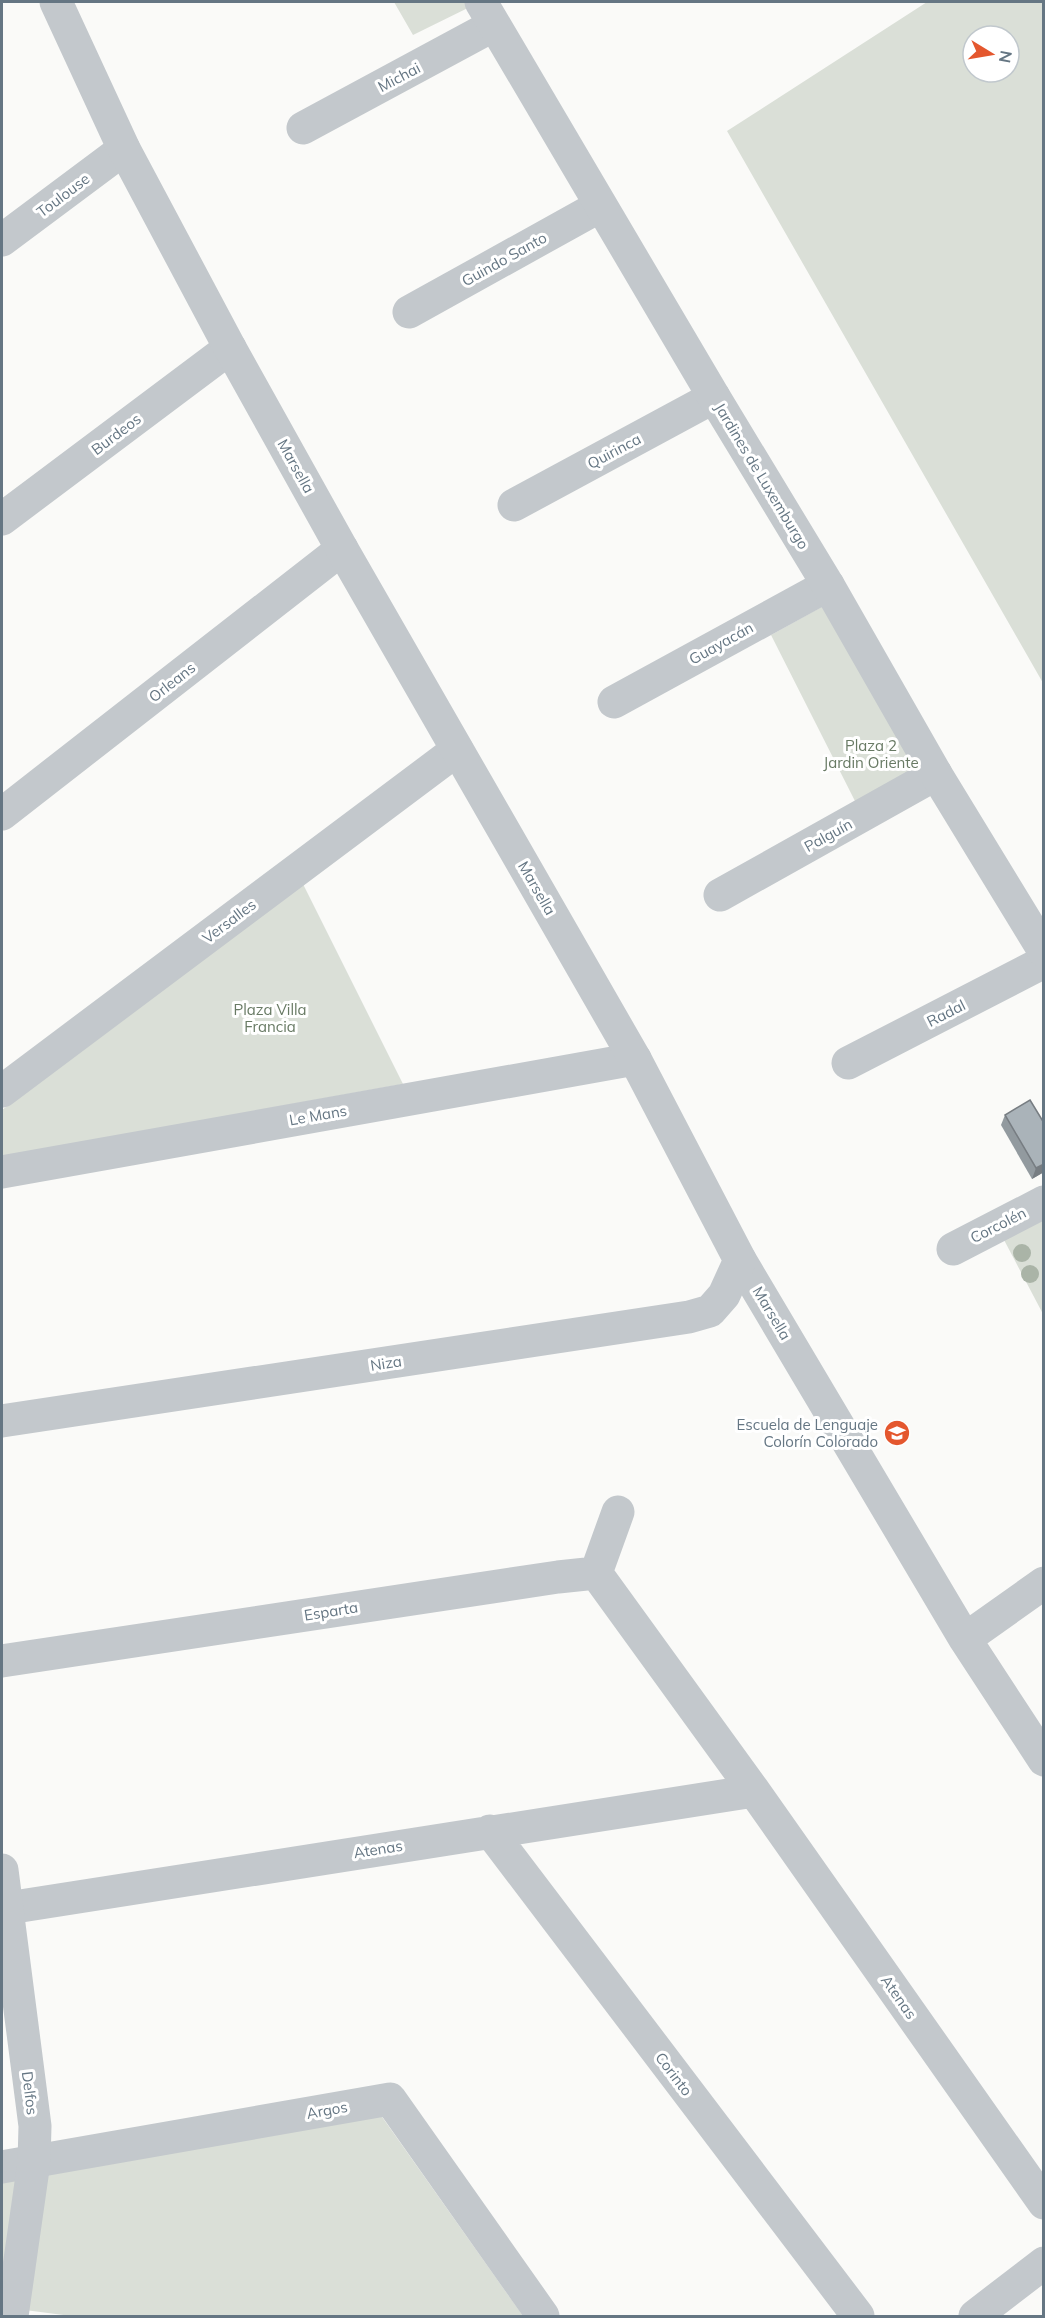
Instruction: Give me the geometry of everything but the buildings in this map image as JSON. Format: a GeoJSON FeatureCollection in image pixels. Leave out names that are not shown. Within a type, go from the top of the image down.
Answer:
{"type":"FeatureCollection","features":[{"type":"Feature","properties":{"kind":"street","name":"Marsella"},"geometry":{"type":"LineString","coordinates":[[56,2],[124,149],[230,348],[342,549],[635,1059],[740,1260],[965,1639],[1044,1760]]}},
{"type":"Feature","properties":{"kind":"street","name":"Michai"},"geometry":{"type":"LineString","coordinates":[[303,128],[487,13]]}},
{"type":"Feature","properties":{"kind":"street","name":"Jardines de Luxemburgo"},"geometry":{"type":"LineString","coordinates":[[487,13],[828,585],[936,774],[1044,951]]}},
{"type":"Feature","properties":{"kind":"street","name":"Toulouse"},"geometry":{"type":"LineString","coordinates":[[2,240],[124,149]]}},
{"type":"Feature","properties":{"kind":"street","name":"Guindo Santo"},"geometry":{"type":"LineString","coordinates":[[409,312],[600,206]]}},
{"type":"Feature","properties":{"kind":"street","name":"Burdeos"},"geometry":{"type":"LineString","coordinates":[[2,519],[230,348]]}},
{"type":"Feature","properties":{"kind":"street","name":"Quirinca"},"geometry":{"type":"LineString","coordinates":[[514,505],[714,397]]}},
{"type":"Feature","properties":{"kind":"street","name":"Orleans"},"geometry":{"type":"LineString","coordinates":[[2,814],[342,549]]}},
{"type":"Feature","properties":{"kind":"street","name":"Guayacán"},"geometry":{"type":"LineString","coordinates":[[614,702],[828,585]]}},
{"type":"Feature","properties":{"kind":"street","name":"Versalles"},"geometry":{"type":"LineString","coordinates":[[2,1091],[457,750]]}},
{"type":"Feature","properties":{"kind":"street","name":"Palguín"},"geometry":{"type":"LineString","coordinates":[[720,895],[936,774]]}},
{"type":"Feature","properties":{"kind":"street","name":"Radal"},"geometry":{"type":"LineString","coordinates":[[848,1063],[1044,962]]}},
{"type":"Feature","properties":{"kind":"street","name":"Le Mans"},"geometry":{"type":"LineString","coordinates":[[2,1172],[635,1059]]}},
{"type":"Feature","properties":{"kind":"street","name":"Corcolén"},"geometry":{"type":"LineString","coordinates":[[953,1249],[1044,1202]]}},
{"type":"Feature","properties":{"kind":"street","name":"Niza"},"geometry":{"type":"LineString","coordinates":[[2,1421],[689,1317],[711,1311],[724,1294],[740,1260]]}},
{"type":"Feature","properties":{"kind":"street"},"geometry":{"type":"LineString","coordinates":[[596,1573],[618,1512]]}},
{"type":"Feature","properties":{"kind":"street","name":"Esparta"},"geometry":{"type":"LineString","coordinates":[[2,1661],[596,1573]]}},
{"type":"Feature","properties":{"kind":"street","name":"Atenas"},"geometry":{"type":"LineString","coordinates":[[596,1573],[754,1791],[1044,2203]]}},
{"type":"Feature","properties":{"kind":"street"},"geometry":{"type":"LineString","coordinates":[[965,1639],[1044,1583]]}},
{"type":"Feature","properties":{"kind":"street","name":"Atenas"},"geometry":{"type":"LineString","coordinates":[[4,1909],[754,1791]]}},
{"type":"Feature","properties":{"kind":"street","name":"Corinto"},"geometry":{"type":"LineString","coordinates":[[490,1831],[858,2316]]}},
{"type":"Feature","properties":{"kind":"street","name":"Delfos"},"geometry":{"type":"LineString","coordinates":[[2,1870],[4,1909],[34,2126],[34,2162],[12,2316]]}},
{"type":"Feature","properties":{"kind":"street","name":"Argos"},"geometry":{"type":"LineString","coordinates":[[2,2167],[390,2099],[543,2316]]}},
{"type":"Feature","properties":{"kind":"street"},"geometry":{"type":"LineString","coordinates":[[975,2316],[1044,2263]]}},
{"type":"Feature","properties":{"kind":"green space"},"geometry":{"type":"Polygon","coordinates":[[[394,2],[480,2],[413,35],[394,2]]]}},
{"type":"Feature","properties":{"kind":"green space"},"geometry":{"type":"Polygon","coordinates":[[[927,2],[1043,2],[1043,683],[727,131],[927,2]]]}},
{"type":"Feature","properties":{"kind":"green space","name":"Plaza 2 Jardin Oriente"},"geometry":{"type":"Polygon","coordinates":[[[827,604],[921,769],[856,803],[771,635],[827,604]]]}},
{"type":"Feature","properties":{"kind":"green space","name":"Plaza Villa Francia"},"geometry":{"type":"Polygon","coordinates":[[[302,882],[403,1084],[2,1157],[2,1110],[302,882]]]}},
{"type":"Feature","properties":{"kind":"green space"},"geometry":{"type":"Polygon","coordinates":[[[1043,1215],[1043,1314],[1003,1238],[1043,1215]]]}},
{"type":"Feature","properties":{"kind":"green space"},"geometry":{"type":"Polygon","coordinates":[[[380,2114],[523,2316],[71,2316],[2,2307],[2,2177],[380,2114]]]}},
{"type":"Feature","properties":{"kind":"place","name":"Escuela de Lenguaje Colorín Colorado"},"geometry":{"type":"Point","coordinates":[897,1433]}}]}
